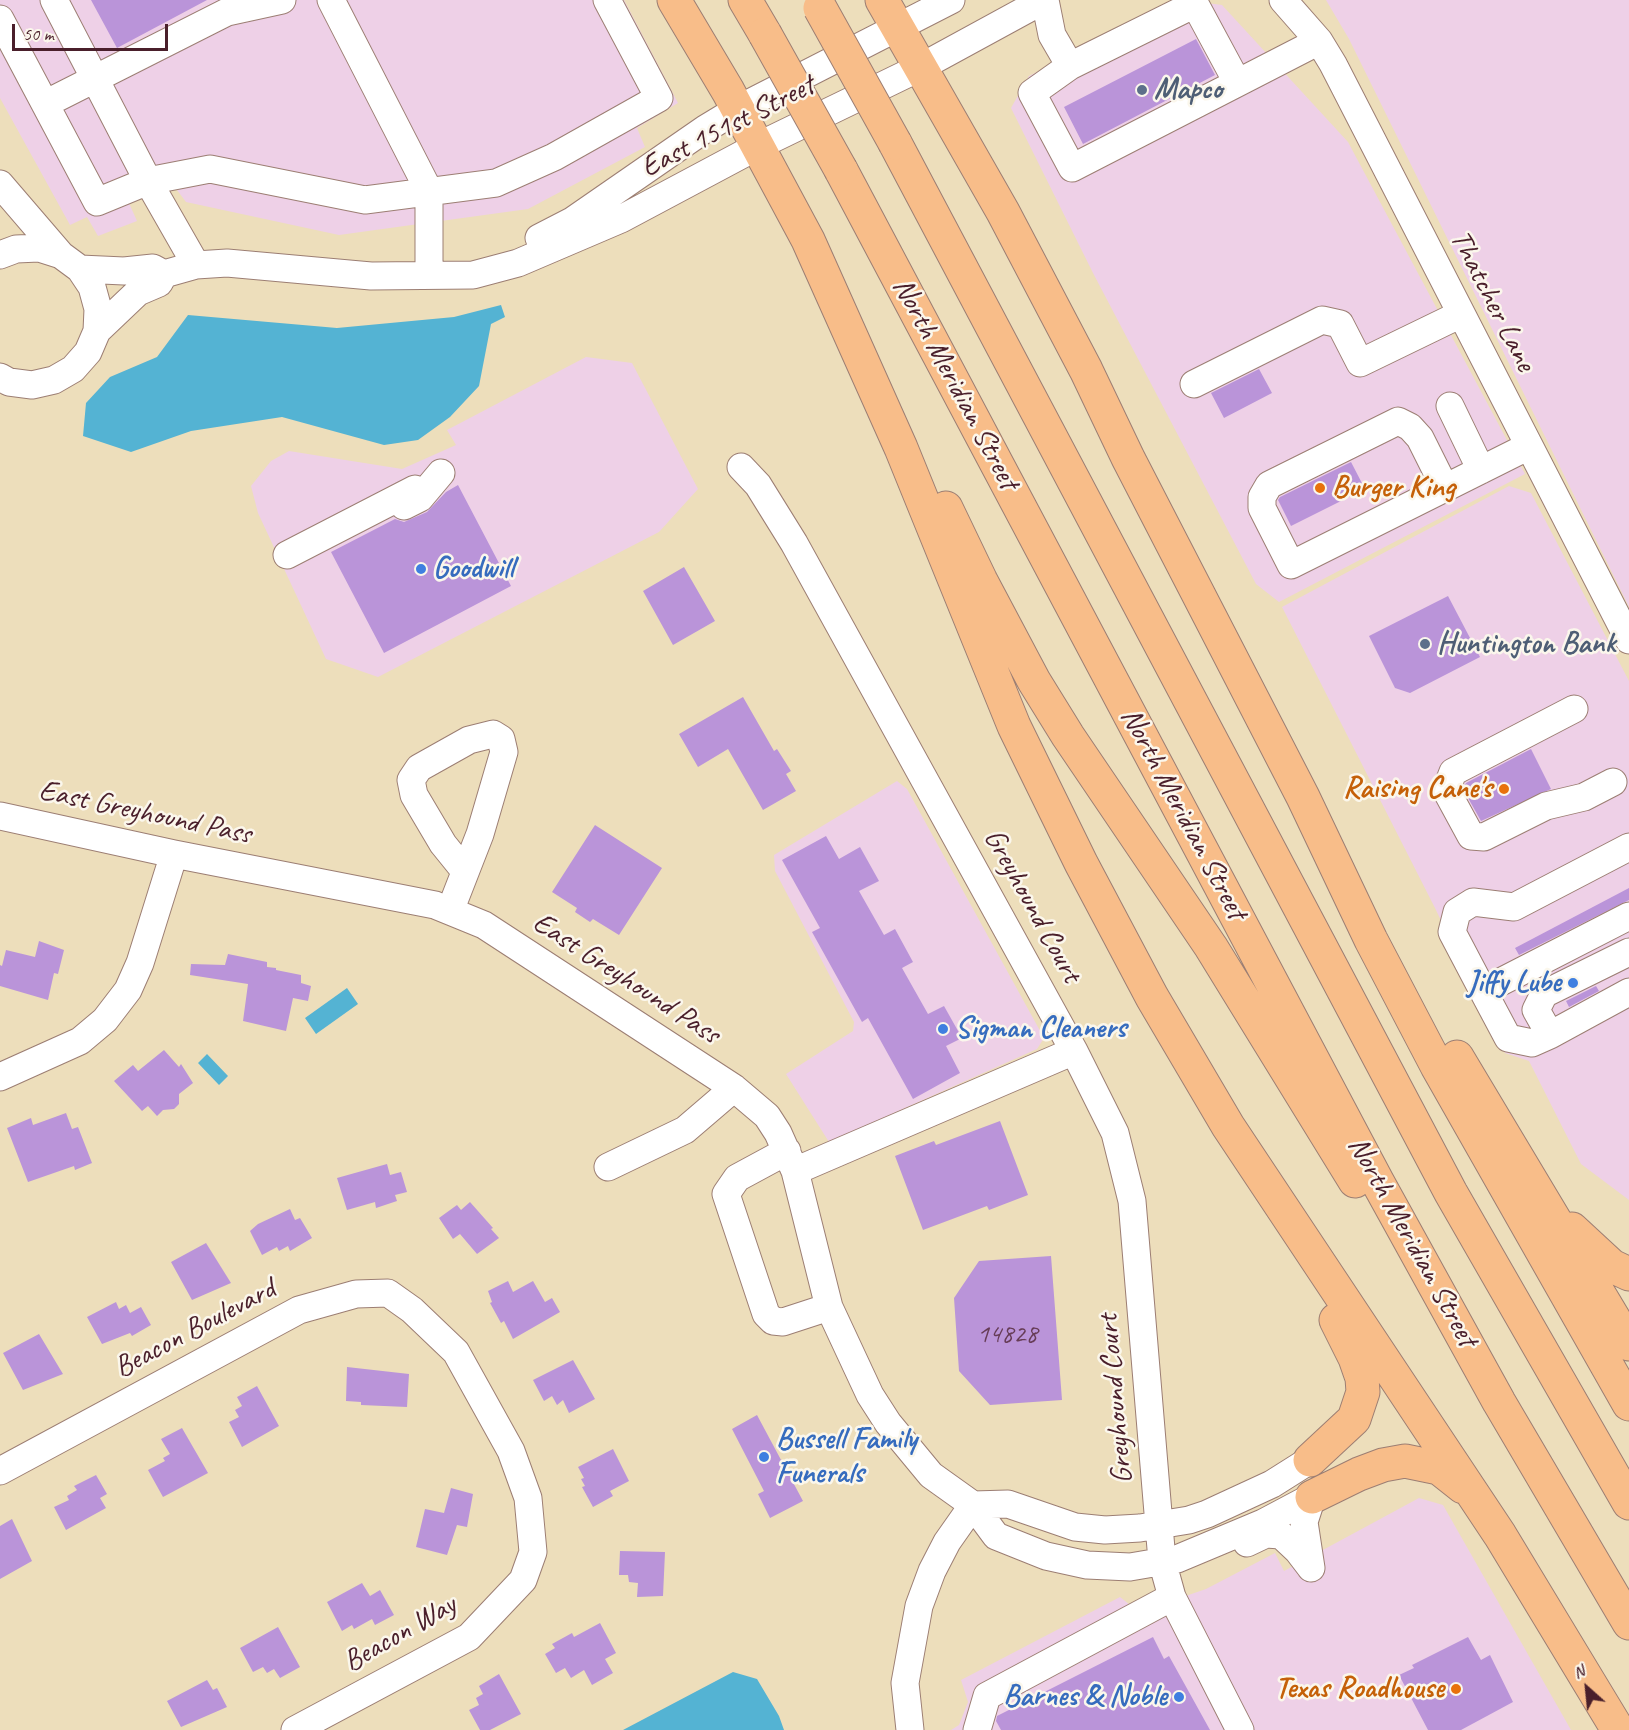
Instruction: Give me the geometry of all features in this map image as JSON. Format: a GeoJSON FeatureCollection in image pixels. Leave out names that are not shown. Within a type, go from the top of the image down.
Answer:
{"type":"FeatureCollection","features":[{"type":"Feature","properties":{"kind":"highway"},"geometry":{"type":"LineString","coordinates":[[674,0],[738,109],[808,240],[901,447],[984,657],[1046,795],[1178,1043],[1270,1190],[1500,1535],[1618,1730]]}},
{"type":"Feature","properties":{"kind":"highway","name":"North Meridian Street"},"geometry":{"type":"LineString","coordinates":[[745,0],[841,170],[1377,1180],[1542,1477],[1629,1623]]}},
{"type":"Feature","properties":{"kind":"highway","name":"North Meridian Street"},"geometry":{"type":"LineString","coordinates":[[817,4],[895,143],[1451,1193],[1629,1503]]}},
{"type":"Feature","properties":{"kind":"highway"},"geometry":{"type":"LineString","coordinates":[[890,14],[1003,212],[1086,370],[1128,458],[1303,796],[1371,940],[1437,1066],[1629,1404]]}},
{"type":"Feature","properties":{"kind":"highway"},"geometry":{"type":"LineString","coordinates":[[857,346],[947,511],[1034,681],[1068,736],[1211,947],[1542,1477]]}},
{"type":"Feature","properties":{"kind":"highway"},"geometry":{"type":"LineString","coordinates":[[1303,796],[1546,1208],[1629,1344]]}},
{"type":"Feature","properties":{"kind":"highway"},"geometry":{"type":"LineString","coordinates":[[1270,1190],[1346,1339],[1362,1378],[1363,1392],[1354,1419],[1310,1460]]}},
{"type":"Feature","properties":{"kind":"highway"},"geometry":{"type":"LineString","coordinates":[[1546,1208],[1612,1266],[1629,1274]]}},
{"type":"Feature","properties":{"kind":"highway"},"geometry":{"type":"LineString","coordinates":[[1312,1497],[1359,1474],[1383,1465],[1406,1461],[1439,1468],[1460,1483],[1500,1535]]}},
{"type":"Feature","properties":{"kind":"street"},"geometry":{"type":"LineString","coordinates":[[54,0],[148,181],[196,265]]}},
{"type":"Feature","properties":{"kind":"street"},"geometry":{"type":"LineString","coordinates":[[45,104],[227,12],[282,0]]}},
{"type":"Feature","properties":{"kind":"street"},"geometry":{"type":"LineString","coordinates":[[331,0],[429,191],[429,274]]}},
{"type":"Feature","properties":{"kind":"street"},"geometry":{"type":"LineString","coordinates":[[0,19],[97,202],[148,181],[210,169],[365,200],[496,183],[554,157],[659,98],[607,0]]}},
{"type":"Feature","properties":{"kind":"street","name":"East 151st Street"},"geometry":{"type":"LineString","coordinates":[[429,274],[506,250],[559,228],[705,129],[890,14],[951,0]]}},
{"type":"Feature","properties":{"kind":"street"},"geometry":{"type":"LineString","coordinates":[[1044,0],[1052,35],[1070,66]]}},
{"type":"Feature","properties":{"kind":"street","name":"East 151st Street"},"geometry":{"type":"LineString","coordinates":[[0,255],[16,249],[39,248],[70,262],[124,272],[153,268],[164,274],[196,265],[228,263],[371,276],[473,274],[554,250],[621,219],[758,146],[921,67],[1044,0]]}},
{"type":"Feature","properties":{"kind":"street","name":"Thatcher Lane"},"geometry":{"type":"LineString","coordinates":[[1283,0],[1319,41],[1629,640]]}},
{"type":"Feature","properties":{"kind":"street"},"geometry":{"type":"LineString","coordinates":[[1237,82],[1195,4],[1070,66],[1032,93],[1072,168],[1319,41]]}},
{"type":"Feature","properties":{"kind":"street"},"geometry":{"type":"LineString","coordinates":[[0,184],[92,287],[98,309],[97,331],[88,352],[73,369],[54,380],[32,385],[3,380]]}},
{"type":"Feature","properties":{"kind":"street","name":"East 151st Street"},"geometry":{"type":"LineString","coordinates":[[97,331],[138,292],[159,283],[164,274]]}},
{"type":"Feature","properties":{"kind":"street"},"geometry":{"type":"LineString","coordinates":[[1194,384],[1322,320],[1340,324],[1360,363],[1461,314]]}},
{"type":"Feature","properties":{"kind":"street"},"geometry":{"type":"LineString","coordinates":[[1450,406],[1481,470]]}},
{"type":"Feature","properties":{"kind":"street"},"geometry":{"type":"LineString","coordinates":[[1445,488],[1420,438],[1410,427],[1398,421],[1269,485],[1262,497],[1262,508],[1291,565],[1445,488],[1481,470],[1529,446]]}},
{"type":"Feature","properties":{"kind":"street","name":"Greyhound Court"},"geometry":{"type":"LineString","coordinates":[[741,467],[764,494],[794,543],[1074,1051],[1114,1133],[1132,1201],[1162,1562],[1172,1597],[1240,1730]]}},
{"type":"Feature","properties":{"kind":"street"},"geometry":{"type":"LineString","coordinates":[[327,535],[347,536],[420,498],[441,473]]}},
{"type":"Feature","properties":{"kind":"street"},"geometry":{"type":"LineString","coordinates":[[287,555],[415,489]]}},
{"type":"Feature","properties":{"kind":"street"},"geometry":{"type":"LineString","coordinates":[[1574,709],[1453,772],[1446,790],[1471,836],[1484,837],[1546,806],[1584,797],[1613,782]]}},
{"type":"Feature","properties":{"kind":"street"},"geometry":{"type":"LineString","coordinates":[[450,911],[464,870],[480,834],[504,752],[501,740],[493,734],[469,740],[419,768],[411,780],[414,795],[443,844],[464,870]]}},
{"type":"Feature","properties":{"kind":"street","name":"East Greyhound Pass"},"geometry":{"type":"LineString","coordinates":[[0,816],[174,854],[393,895],[450,911],[484,925],[734,1088],[767,1116],[791,1161],[829,1307],[860,1375],[888,1424],[931,1475],[973,1504],[996,1536],[1046,1556],[1110,1567],[1162,1562],[1177,1559],[1231,1537],[1312,1497]]}},
{"type":"Feature","properties":{"kind":"street"},"geometry":{"type":"LineString","coordinates":[[1629,847],[1514,907],[1473,902],[1457,912],[1452,932],[1508,1038],[1532,1043],[1629,992]]}},
{"type":"Feature","properties":{"kind":"street"},"geometry":{"type":"LineString","coordinates":[[0,1077],[80,1041],[105,1020],[128,990],[140,963],[174,854]]}},
{"type":"Feature","properties":{"kind":"street"},"geometry":{"type":"LineString","coordinates":[[1483,991],[1629,916]]}},
{"type":"Feature","properties":{"kind":"street"},"geometry":{"type":"LineString","coordinates":[[1550,1035],[1536,1010],[1544,994],[1629,952]]}},
{"type":"Feature","properties":{"kind":"street"},"geometry":{"type":"LineString","coordinates":[[829,1307],[783,1322],[773,1321],[766,1314],[726,1194],[737,1178],[791,1161],[1074,1051]]}},
{"type":"Feature","properties":{"kind":"street"},"geometry":{"type":"LineString","coordinates":[[608,1167],[685,1130],[734,1088]]}},
{"type":"Feature","properties":{"kind":"street","name":"Beacon Boulevard"},"geometry":{"type":"LineString","coordinates":[[0,1470],[299,1310],[356,1294],[388,1293],[425,1322]]}},
{"type":"Feature","properties":{"kind":"street","name":"Beacon Way"},"geometry":{"type":"LineString","coordinates":[[295,1730],[469,1637],[523,1580],[533,1552],[528,1498],[511,1451],[456,1352],[425,1322]]}},
{"type":"Feature","properties":{"kind":"street"},"geometry":{"type":"LineString","coordinates":[[910,1730],[905,1683],[919,1606],[942,1552],[973,1504],[1008,1504],[1046,1519],[1105,1530],[1160,1525],[1189,1520],[1237,1502],[1272,1484],[1310,1460]]}},
{"type":"Feature","properties":{"kind":"street"},"geometry":{"type":"LineString","coordinates":[[1162,1562],[1215,1557],[1266,1534],[1281,1535],[1298,1551],[1311,1568],[1304,1522],[1312,1497]]}},
{"type":"Feature","properties":{"kind":"street"},"geometry":{"type":"LineString","coordinates":[[977,1730],[987,1696],[1172,1597]]}},
{"type":"Feature","properties":{"kind":"shaded area"},"geometry":{"type":"Polygon","coordinates":[[[0,0],[624,0],[678,103],[637,128],[645,147],[528,209],[339,235],[186,202],[174,186],[129,203],[137,221],[98,236],[87,217],[70,225],[0,98],[0,0]]]}},
{"type":"Feature","properties":{"kind":"shaded area"},"geometry":{"type":"Polygon","coordinates":[[[1183,0],[1222,5],[1348,142],[1525,474],[1279,602],[1256,584],[1093,273],[1011,108],[1029,76],[1183,0]]]}},
{"type":"Feature","properties":{"kind":"shaded area"},"geometry":{"type":"Polygon","coordinates":[[[1326,0],[1629,0],[1629,607],[1349,39],[1326,0]]]}},
{"type":"Feature","properties":{"kind":"shaded area"},"geometry":{"type":"Polygon","coordinates":[[[586,357],[632,363],[698,489],[659,532],[378,677],[326,659],[258,513],[251,486],[271,461],[289,451],[402,469],[456,445],[447,430],[586,357]]]}},
{"type":"Feature","properties":{"kind":"shaded area"},"geometry":{"type":"Polygon","coordinates":[[[1509,486],[1531,493],[1629,681],[1629,1200],[1581,1164],[1529,1061],[1505,1053],[1435,908],[1282,607],[1509,486]]]}},
{"type":"Feature","properties":{"kind":"shaded area"},"geometry":{"type":"Polygon","coordinates":[[[897,781],[907,789],[1044,1038],[1037,1049],[829,1142],[786,1074],[853,1031],[854,1022],[775,871],[774,855],[897,781]]]}},
{"type":"Feature","properties":{"kind":"shaded area"},"geometry":{"type":"Polygon","coordinates":[[[1419,1498],[1443,1505],[1571,1730],[951,1730],[959,1725],[968,1702],[961,1680],[1120,1597],[1139,1612],[1206,1589],[1275,1553],[1284,1571],[1419,1498]]]}},
{"type":"Feature","properties":{"kind":"water"},"geometry":{"type":"Polygon","coordinates":[[[501,305],[505,317],[491,324],[479,386],[450,417],[418,440],[384,445],[282,417],[191,431],[131,452],[83,436],[86,403],[110,377],[157,357],[188,315],[337,328],[454,317],[501,305]]]}},
{"type":"Feature","properties":{"kind":"water"},"geometry":{"type":"Polygon","coordinates":[[[347,988],[358,1004],[316,1034],[305,1018],[347,988]]]}},
{"type":"Feature","properties":{"kind":"water"},"geometry":{"type":"Polygon","coordinates":[[[207,1054],[228,1076],[219,1085],[198,1063],[207,1054]]]}},
{"type":"Feature","properties":{"kind":"water"},"geometry":{"type":"Polygon","coordinates":[[[733,1672],[757,1679],[779,1716],[784,1730],[623,1730],[733,1672]]]}},
{"type":"Feature","properties":{"kind":"building"},"geometry":{"type":"Polygon","coordinates":[[[91,0],[207,0],[117,48],[91,0]]]}},
{"type":"Feature","properties":{"kind":"building","name":"Mapco"},"geometry":{"type":"Polygon","coordinates":[[[1196,39],[1215,75],[1083,144],[1064,107],[1196,39]]]}},
{"type":"Feature","properties":{"kind":"building"},"geometry":{"type":"Polygon","coordinates":[[[1259,369],[1272,393],[1224,418],[1211,393],[1259,369]]]}},
{"type":"Feature","properties":{"kind":"building"},"geometry":{"type":"Polygon","coordinates":[[[1351,462],[1365,489],[1291,526],[1278,500],[1280,497],[1351,462]]]}},
{"type":"Feature","properties":{"kind":"building","name":"Goodwill"},"geometry":{"type":"Polygon","coordinates":[[[458,485],[511,586],[384,653],[331,552],[395,519],[404,522],[427,512],[446,492],[458,485]]]}},
{"type":"Feature","properties":{"kind":"building"},"geometry":{"type":"Polygon","coordinates":[[[684,567],[715,621],[673,645],[643,591],[684,567]]]}},
{"type":"Feature","properties":{"kind":"building"},"geometry":{"type":"Polygon","coordinates":[[[1448,596],[1480,657],[1410,693],[1395,688],[1369,636],[1448,596]]]}},
{"type":"Feature","properties":{"kind":"building"},"geometry":{"type":"Polygon","coordinates":[[[743,697],[774,751],[777,749],[791,771],[786,774],[796,791],[763,810],[728,749],[698,767],[679,734],[743,697]]]}},
{"type":"Feature","properties":{"kind":"building"},"geometry":{"type":"Polygon","coordinates":[[[1531,749],[1551,789],[1481,821],[1463,789],[1466,783],[1531,749]]]}},
{"type":"Feature","properties":{"kind":"building"},"geometry":{"type":"Polygon","coordinates":[[[595,825],[662,868],[619,935],[593,919],[590,922],[575,912],[577,908],[552,892],[595,825]]]}},
{"type":"Feature","properties":{"kind":"building"},"geometry":{"type":"Polygon","coordinates":[[[826,836],[839,859],[860,847],[879,881],[859,891],[884,935],[895,929],[913,962],[902,968],[928,1014],[944,1006],[962,1038],[946,1046],[960,1073],[913,1099],[868,1018],[862,1022],[812,932],[820,928],[782,860],[826,836]]]}},
{"type":"Feature","properties":{"kind":"building"},"geometry":{"type":"Polygon","coordinates":[[[1629,888],[1629,900],[1519,955],[1515,948],[1629,888]]]}},
{"type":"Feature","properties":{"kind":"building"},"geometry":{"type":"Polygon","coordinates":[[[39,941],[64,950],[58,974],[54,973],[48,1000],[0,986],[0,965],[2,966],[6,950],[35,957],[39,941]]]}},
{"type":"Feature","properties":{"kind":"building"},"geometry":{"type":"Polygon","coordinates":[[[228,954],[267,962],[267,967],[301,975],[301,983],[311,986],[308,1001],[293,998],[286,1031],[243,1021],[248,984],[190,975],[191,964],[225,965],[228,954]]]}},
{"type":"Feature","properties":{"kind":"building"},"geometry":{"type":"Polygon","coordinates":[[[1596,986],[1599,991],[1569,1007],[1566,1001],[1596,986]]]}},
{"type":"Feature","properties":{"kind":"building"},"geometry":{"type":"Polygon","coordinates":[[[164,1050],[179,1067],[181,1064],[193,1083],[179,1094],[179,1104],[174,1109],[163,1110],[157,1116],[148,1106],[142,1111],[114,1081],[133,1065],[138,1071],[164,1050]]]}},
{"type":"Feature","properties":{"kind":"building"},"geometry":{"type":"Polygon","coordinates":[[[66,1113],[72,1129],[78,1127],[92,1163],[75,1170],[74,1166],[28,1182],[7,1128],[31,1118],[33,1125],[66,1113]]]}},
{"type":"Feature","properties":{"kind":"building"},"geometry":{"type":"Polygon","coordinates":[[[1000,1121],[1028,1195],[989,1210],[987,1206],[923,1230],[895,1156],[934,1141],[936,1145],[1000,1121]]]}},
{"type":"Feature","properties":{"kind":"building"},"geometry":{"type":"Polygon","coordinates":[[[387,1164],[390,1175],[401,1172],[407,1192],[395,1195],[397,1201],[376,1208],[375,1202],[347,1210],[337,1178],[387,1164]]]}},
{"type":"Feature","properties":{"kind":"building"},"geometry":{"type":"Polygon","coordinates":[[[470,1202],[499,1238],[477,1254],[460,1234],[453,1239],[439,1218],[457,1205],[461,1210],[470,1202]]]}},
{"type":"Feature","properties":{"kind":"building"},"geometry":{"type":"Polygon","coordinates":[[[290,1209],[295,1220],[300,1218],[312,1238],[290,1251],[288,1246],[279,1251],[277,1247],[262,1255],[250,1231],[258,1224],[290,1209]]]}},
{"type":"Feature","properties":{"kind":"building"},"geometry":{"type":"Polygon","coordinates":[[[206,1243],[231,1283],[192,1300],[171,1262],[206,1243]]]}},
{"type":"Feature","properties":{"kind":"building"},"geometry":{"type":"Polygon","coordinates":[[[1051,1256],[1062,1400],[990,1405],[959,1371],[954,1298],[979,1261],[1051,1256]]]}},
{"type":"Feature","properties":{"kind":"building"},"geometry":{"type":"Polygon","coordinates":[[[508,1281],[513,1292],[533,1281],[545,1302],[552,1298],[560,1312],[513,1339],[504,1321],[501,1323],[490,1303],[492,1302],[488,1291],[508,1281]]]}},
{"type":"Feature","properties":{"kind":"building"},"geometry":{"type":"Polygon","coordinates":[[[116,1302],[119,1309],[126,1305],[130,1313],[141,1307],[151,1325],[132,1336],[130,1333],[102,1344],[87,1317],[116,1302]]]}},
{"type":"Feature","properties":{"kind":"building"},"geometry":{"type":"Polygon","coordinates":[[[39,1334],[63,1374],[23,1390],[3,1353],[39,1334]]]}},
{"type":"Feature","properties":{"kind":"building"},"geometry":{"type":"Polygon","coordinates":[[[573,1360],[595,1399],[569,1413],[563,1400],[557,1405],[552,1396],[544,1401],[533,1380],[573,1360]]]}},
{"type":"Feature","properties":{"kind":"building"},"geometry":{"type":"Polygon","coordinates":[[[347,1367],[409,1374],[407,1407],[361,1405],[361,1402],[346,1401],[347,1367]]]}},
{"type":"Feature","properties":{"kind":"building"},"geometry":{"type":"Polygon","coordinates":[[[257,1386],[279,1426],[242,1447],[229,1422],[239,1417],[235,1410],[242,1406],[237,1397],[257,1386]]]}},
{"type":"Feature","properties":{"kind":"building"},"geometry":{"type":"Polygon","coordinates":[[[757,1415],[803,1501],[770,1518],[758,1494],[764,1491],[732,1429],[757,1415]]]}},
{"type":"Feature","properties":{"kind":"building"},"geometry":{"type":"Polygon","coordinates":[[[182,1428],[208,1473],[163,1497],[148,1470],[165,1461],[163,1458],[170,1454],[161,1439],[182,1428]]]}},
{"type":"Feature","properties":{"kind":"building"},"geometry":{"type":"Polygon","coordinates":[[[613,1449],[629,1481],[610,1491],[613,1496],[593,1507],[582,1487],[585,1486],[581,1479],[584,1478],[578,1467],[613,1449]]]}},
{"type":"Feature","properties":{"kind":"building"},"geometry":{"type":"Polygon","coordinates":[[[96,1475],[107,1494],[100,1498],[106,1508],[66,1530],[54,1507],[69,1500],[67,1496],[77,1490],[74,1486],[96,1475]]]}},
{"type":"Feature","properties":{"kind":"building"},"geometry":{"type":"Polygon","coordinates":[[[451,1488],[473,1494],[467,1527],[457,1525],[447,1555],[416,1547],[425,1509],[444,1513],[451,1488]]]}},
{"type":"Feature","properties":{"kind":"building"},"geometry":{"type":"Polygon","coordinates":[[[12,1519],[32,1561],[0,1579],[0,1526],[12,1519]]]}},
{"type":"Feature","properties":{"kind":"building"},"geometry":{"type":"Polygon","coordinates":[[[620,1551],[665,1552],[663,1596],[637,1597],[638,1583],[629,1582],[628,1575],[619,1575],[620,1551]]]}},
{"type":"Feature","properties":{"kind":"building"},"geometry":{"type":"Polygon","coordinates":[[[362,1583],[370,1596],[380,1590],[394,1615],[375,1625],[372,1619],[354,1629],[352,1625],[342,1631],[327,1602],[362,1583]]]}},
{"type":"Feature","properties":{"kind":"building"},"geometry":{"type":"Polygon","coordinates":[[[600,1623],[616,1653],[605,1659],[613,1673],[592,1685],[584,1670],[571,1678],[565,1668],[556,1673],[545,1654],[555,1648],[552,1644],[572,1633],[574,1637],[600,1623]]]}},
{"type":"Feature","properties":{"kind":"building"},"geometry":{"type":"Polygon","coordinates":[[[278,1627],[300,1667],[280,1678],[274,1669],[267,1673],[263,1667],[253,1672],[240,1648],[278,1627]]]}},
{"type":"Feature","properties":{"kind":"building"},"geometry":{"type":"Polygon","coordinates":[[[1153,1637],[1164,1659],[1169,1656],[1210,1730],[1001,1730],[996,1721],[997,1716],[1153,1637]]]}},
{"type":"Feature","properties":{"kind":"building","name":"Texas Roadhouse"},"geometry":{"type":"Polygon","coordinates":[[[1468,1637],[1481,1660],[1490,1655],[1513,1702],[1461,1730],[1428,1730],[1399,1675],[1414,1668],[1412,1665],[1468,1637]]]}},
{"type":"Feature","properties":{"kind":"building"},"geometry":{"type":"Polygon","coordinates":[[[499,1674],[521,1714],[490,1730],[480,1730],[469,1710],[479,1705],[476,1698],[483,1694],[479,1686],[499,1674]]]}},
{"type":"Feature","properties":{"kind":"building"},"geometry":{"type":"Polygon","coordinates":[[[207,1680],[213,1690],[217,1688],[227,1707],[181,1727],[167,1701],[207,1680]]]}},
{"type":"Feature","properties":{"kind":"place","name":"Mapco"},"geometry":{"type":"Point","coordinates":[1142,90]}},
{"type":"Feature","properties":{"kind":"place","name":"Burger King"},"geometry":{"type":"Point","coordinates":[1320,488]}},
{"type":"Feature","properties":{"kind":"place","name":"Goodwill"},"geometry":{"type":"Point","coordinates":[421,569]}},
{"type":"Feature","properties":{"kind":"place","name":"Huntington Bank"},"geometry":{"type":"Point","coordinates":[1425,644]}},
{"type":"Feature","properties":{"kind":"place","name":"Raising Cane's"},"geometry":{"type":"Point","coordinates":[1504,789]}},
{"type":"Feature","properties":{"kind":"place","name":"Jiffy Lube"},"geometry":{"type":"Point","coordinates":[1573,983]}},
{"type":"Feature","properties":{"kind":"place","name":"Sigman Cleaners"},"geometry":{"type":"Point","coordinates":[943,1029]}},
{"type":"Feature","properties":{"kind":"place","name":"Bussell Family Funerals"},"geometry":{"type":"Point","coordinates":[764,1457]}},
{"type":"Feature","properties":{"kind":"place","name":"Texas Roadhouse"},"geometry":{"type":"Point","coordinates":[1456,1689]}},
{"type":"Feature","properties":{"kind":"place","name":"Barnes & Noble"},"geometry":{"type":"Point","coordinates":[1179,1697]}}]}
